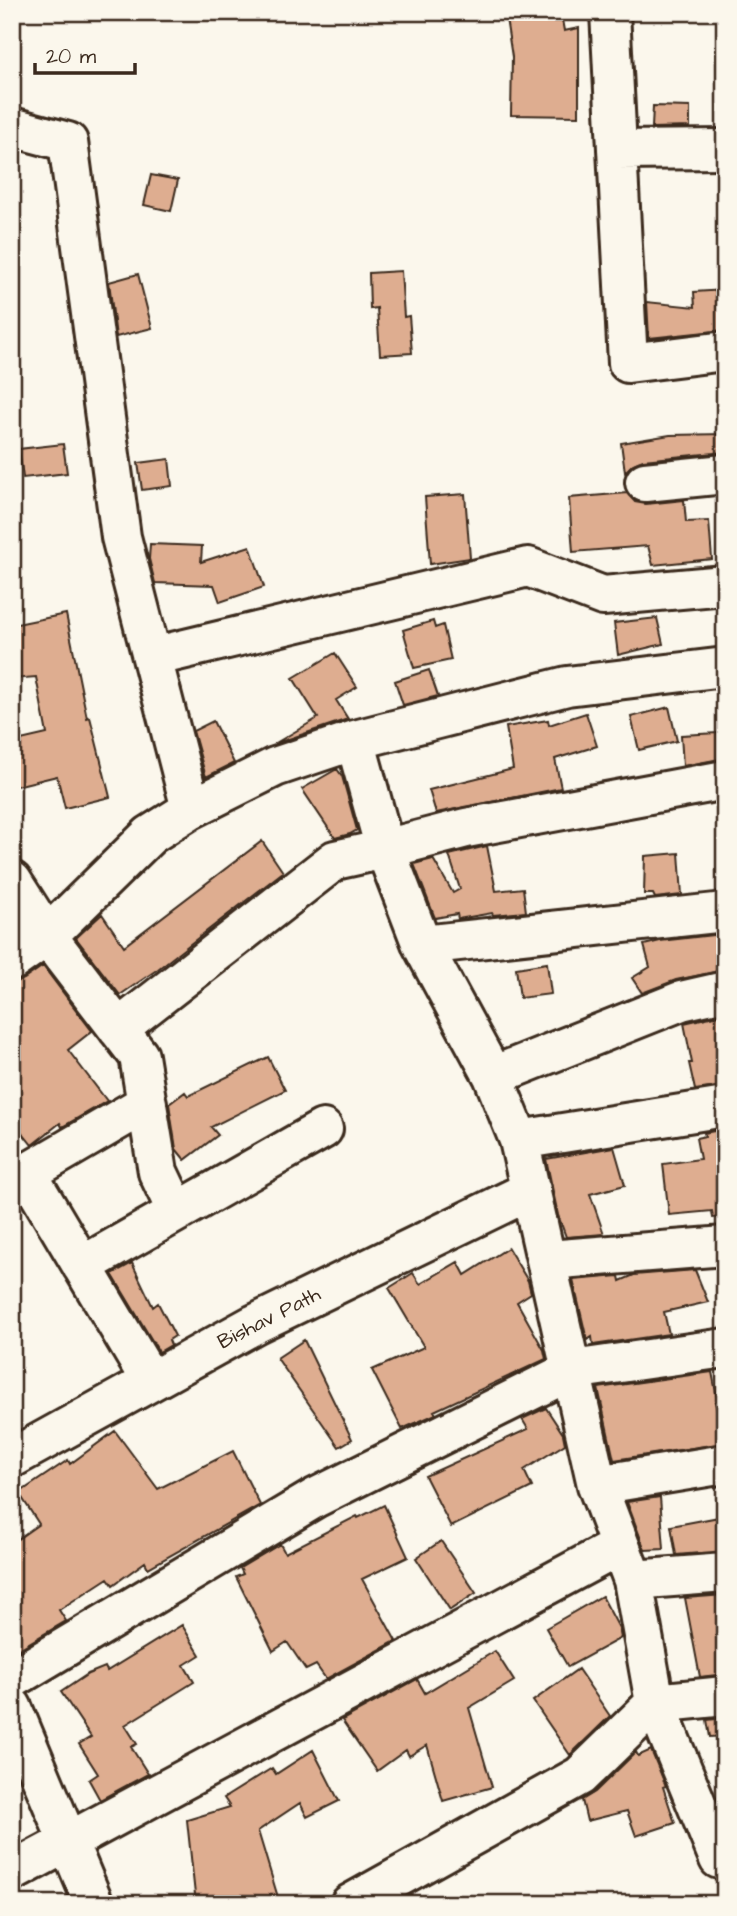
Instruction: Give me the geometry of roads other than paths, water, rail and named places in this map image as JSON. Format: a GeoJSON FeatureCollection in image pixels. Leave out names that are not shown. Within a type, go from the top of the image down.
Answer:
{"type":"FeatureCollection","features":[{"type":"Feature","properties":{"kind":"street"},"geometry":{"type":"LineString","coordinates":[[610,12],[628,363],[725,351]]}},
{"type":"Feature","properties":{"kind":"street"},"geometry":{"type":"LineString","coordinates":[[12,127],[68,142],[121,537],[191,809]]}},
{"type":"Feature","properties":{"kind":"street"},"geometry":{"type":"LineString","coordinates":[[617,150],[725,149]]}},
{"type":"Feature","properties":{"kind":"street"},"geometry":{"type":"LineString","coordinates":[[645,482],[725,474]]}},
{"type":"Feature","properties":{"kind":"street"},"geometry":{"type":"LineString","coordinates":[[152,657],[528,566],[603,596],[725,585]]}},
{"type":"Feature","properties":{"kind":"street"},"geometry":{"type":"LineString","coordinates":[[12,961],[47,936],[150,835],[191,809],[275,767],[355,740],[566,686],[725,667]]}},
{"type":"Feature","properties":{"kind":"street"},"geometry":{"type":"LineString","coordinates":[[355,740],[385,849],[422,945],[494,1076],[519,1140],[597,1485],[626,1563],[655,1703],[719,1859]]}},
{"type":"Feature","properties":{"kind":"street"},"geometry":{"type":"LineString","coordinates":[[118,1029],[335,860],[466,828],[725,780]]}},
{"type":"Feature","properties":{"kind":"street"},"geometry":{"type":"LineString","coordinates":[[12,881],[47,936],[139,1056],[158,1172],[177,1212]]}},
{"type":"Feature","properties":{"kind":"street"},"geometry":{"type":"LineString","coordinates":[[422,945],[725,912]]}},
{"type":"Feature","properties":{"kind":"street"},"geometry":{"type":"LineString","coordinates":[[494,1076],[681,1000],[725,991]]}},
{"type":"Feature","properties":{"kind":"street"},"geometry":{"type":"LineString","coordinates":[[146,1103],[20,1179],[82,1266],[150,1380]]}},
{"type":"Feature","properties":{"kind":"street"},"geometry":{"type":"LineString","coordinates":[[519,1140],[725,1107]]}},
{"type":"Feature","properties":{"kind":"street"},"geometry":{"type":"LineString","coordinates":[[82,1266],[323,1129]]}},
{"type":"Feature","properties":{"kind":"street","name":"Bishav Path"},"geometry":{"type":"LineString","coordinates":[[12,1458],[255,1324],[531,1190]]}},
{"type":"Feature","properties":{"kind":"street"},"geometry":{"type":"LineString","coordinates":[[548,1261],[725,1246]]}},
{"type":"Feature","properties":{"kind":"street"},"geometry":{"type":"LineString","coordinates":[[12,1679],[315,1498],[572,1370],[725,1348]]}},
{"type":"Feature","properties":{"kind":"street"},"geometry":{"type":"LineString","coordinates":[[597,1485],[725,1464]]}},
{"type":"Feature","properties":{"kind":"street"},"geometry":{"type":"LineString","coordinates":[[12,1872],[626,1563],[725,1573]]}},
{"type":"Feature","properties":{"kind":"street"},"geometry":{"type":"LineString","coordinates":[[350,1904],[580,1776],[655,1703],[725,1696]]}},
{"type":"Feature","properties":{"kind":"street"},"geometry":{"type":"LineString","coordinates":[[12,1707],[94,1904]]}}]}
